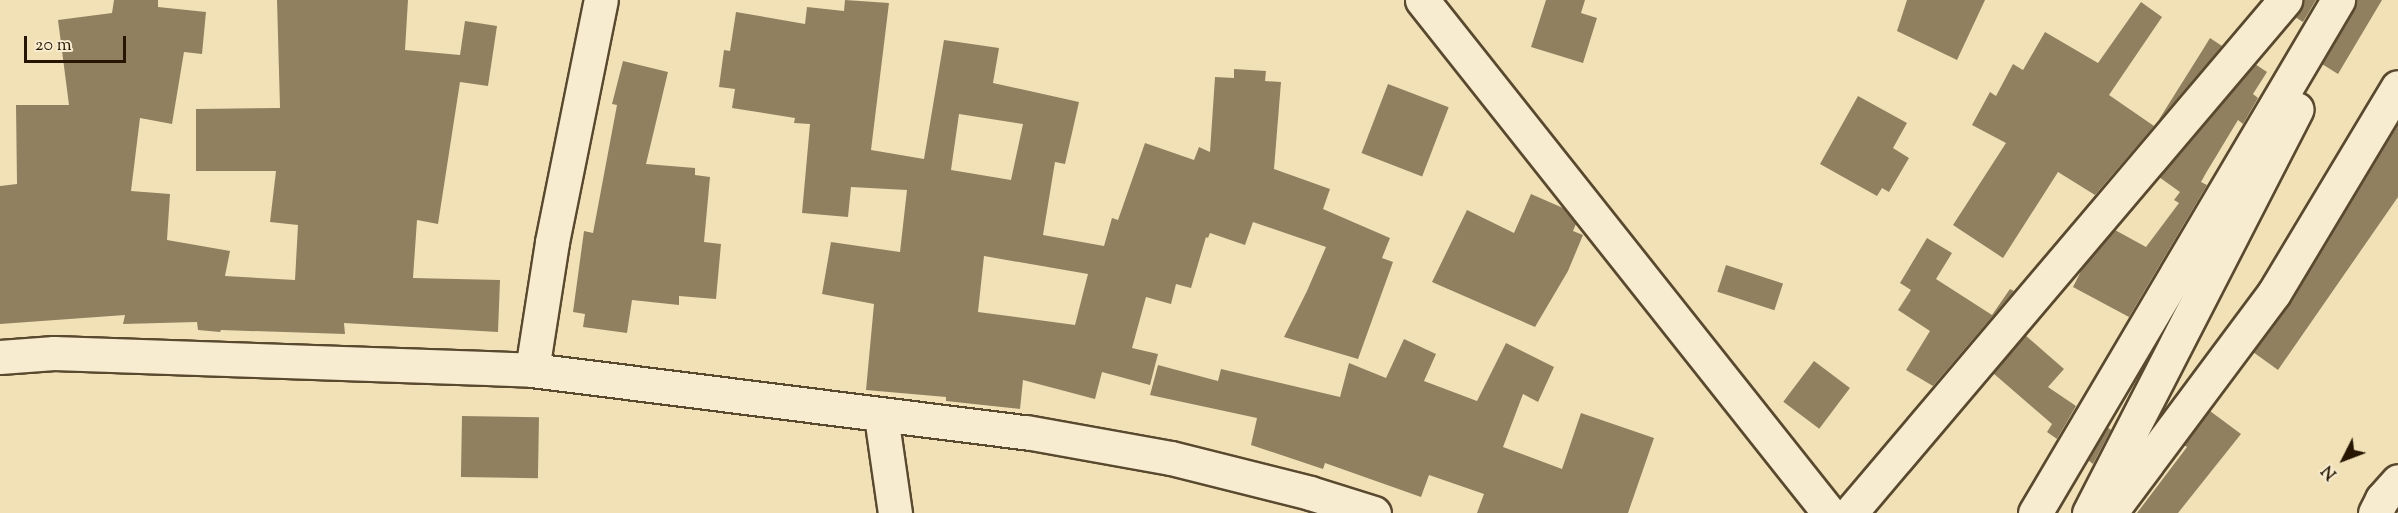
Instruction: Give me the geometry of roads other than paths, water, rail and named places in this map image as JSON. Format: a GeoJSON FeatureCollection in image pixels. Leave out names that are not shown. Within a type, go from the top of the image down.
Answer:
{"type":"FeatureCollection","features":[{"type":"Feature","properties":{"kind":"street"},"geometry":{"type":"LineString","coordinates":[[532,369],[552,242],[601,0]]}},
{"type":"Feature","properties":{"kind":"street"},"geometry":{"type":"LineString","coordinates":[[1422,0],[1829,513]]}},
{"type":"Feature","properties":{"kind":"street"},"geometry":{"type":"LineString","coordinates":[[1850,513],[2285,0]]}},
{"type":"Feature","properties":{"kind":"street"},"geometry":{"type":"LineString","coordinates":[[2034,513],[2338,0]]}},
{"type":"Feature","properties":{"kind":"street"},"geometry":{"type":"LineString","coordinates":[[2089,513],[2354,0]]}},
{"type":"Feature","properties":{"kind":"street"},"geometry":{"type":"LineString","coordinates":[[2110,513],[2274,293],[2398,87]]}},
{"type":"Feature","properties":{"kind":"street"},"geometry":{"type":"LineString","coordinates":[[0,357],[54,352],[532,369],[881,416],[1026,432],[1171,458],[1310,493],[1374,513]]}},
{"type":"Feature","properties":{"kind":"street"},"geometry":{"type":"LineString","coordinates":[[881,416],[895,513]]}},
{"type":"Feature","properties":{"kind":"street"},"geometry":{"type":"LineString","coordinates":[[2375,513],[2382,499],[2398,481]]}}]}
